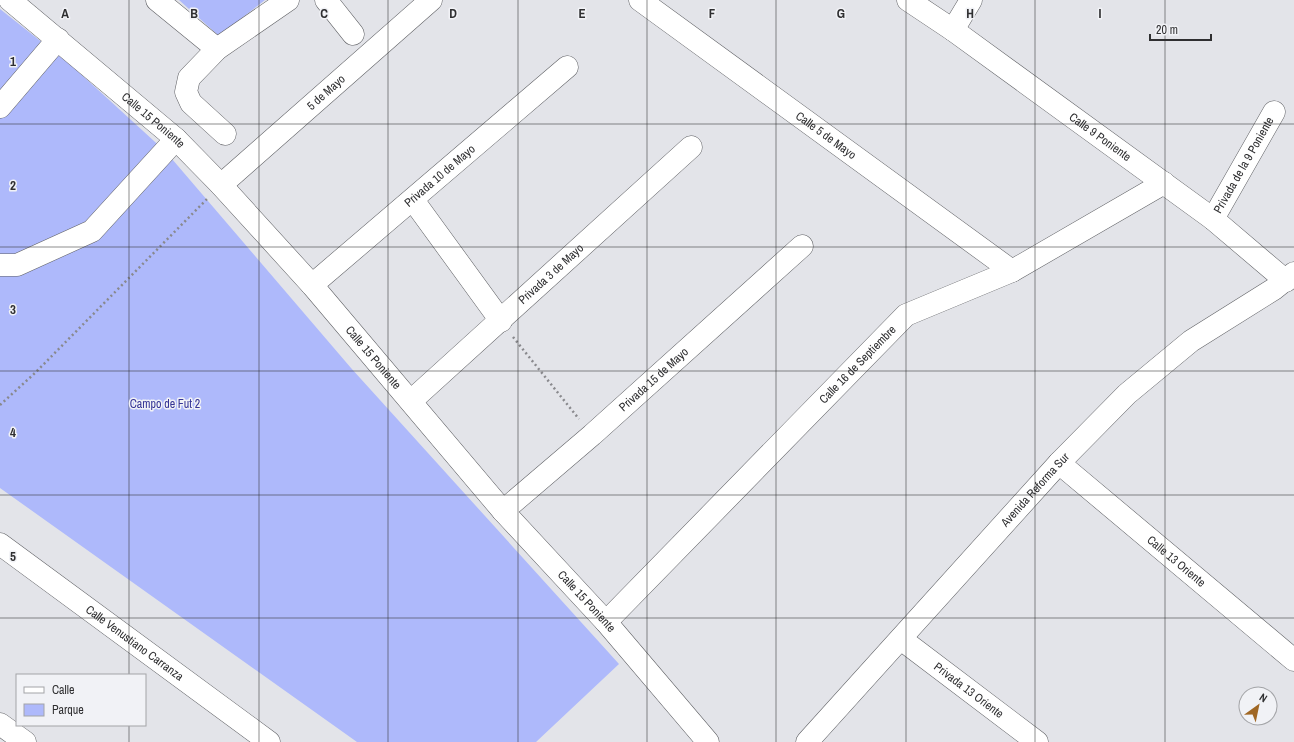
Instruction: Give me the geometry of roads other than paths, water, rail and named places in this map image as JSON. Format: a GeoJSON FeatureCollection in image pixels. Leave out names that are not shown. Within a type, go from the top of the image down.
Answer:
{"type":"FeatureCollection","features":[{"type":"Feature","properties":{"kind":"street","name":"Calle 15 Poniente"},"geometry":{"type":"LineString","coordinates":[[10,0],[176,139],[221,185],[312,285],[503,511],[606,622],[708,742]]}},
{"type":"Feature","properties":{"kind":"street"},"geometry":{"type":"LineString","coordinates":[[157,0],[217,49]]}},
{"type":"Feature","properties":{"kind":"street"},"geometry":{"type":"LineString","coordinates":[[225,134],[191,103],[186,92],[190,78],[217,49],[288,0]]}},
{"type":"Feature","properties":{"kind":"street"},"geometry":{"type":"LineString","coordinates":[[326,0],[353,34]]}},
{"type":"Feature","properties":{"kind":"street","name":"5 de Mayo"},"geometry":{"type":"LineString","coordinates":[[221,185],[431,0]]}},
{"type":"Feature","properties":{"kind":"street","name":"Calle 5 de Mayo"},"geometry":{"type":"LineString","coordinates":[[640,0],[1012,271]]}},
{"type":"Feature","properties":{"kind":"street","name":"Calle 9 Poniente"},"geometry":{"type":"LineString","coordinates":[[908,0],[953,30],[1213,219],[1290,277]]}},
{"type":"Feature","properties":{"kind":"street"},"geometry":{"type":"LineString","coordinates":[[953,30],[971,0]]}},
{"type":"Feature","properties":{"kind":"street"},"geometry":{"type":"LineString","coordinates":[[0,107],[58,39]]}},
{"type":"Feature","properties":{"kind":"street","name":"Privada 10 de Mayo"},"geometry":{"type":"LineString","coordinates":[[312,285],[567,67]]}},
{"type":"Feature","properties":{"kind":"street","name":"Privada de la 9 Poniente"},"geometry":{"type":"LineString","coordinates":[[1213,219],[1274,112]]}},
{"type":"Feature","properties":{"kind":"street"},"geometry":{"type":"LineString","coordinates":[[0,264],[17,265],[92,231],[176,139]]}},
{"type":"Feature","properties":{"kind":"street","name":"Privada 3 de Mayo"},"geometry":{"type":"LineString","coordinates":[[411,401],[501,321],[691,147]]}},
{"type":"Feature","properties":{"kind":"street","name":"Calle 16 de Septiembre"},"geometry":{"type":"LineString","coordinates":[[606,622],[906,315],[1012,271],[1164,184]]}},
{"type":"Feature","properties":{"kind":"street"},"geometry":{"type":"LineString","coordinates":[[413,200],[501,321]]}},
{"type":"Feature","properties":{"kind":"street","name":"Privada 15 de Mayo"},"geometry":{"type":"LineString","coordinates":[[503,511],[592,435],[802,246]]}},
{"type":"Feature","properties":{"kind":"street","name":"Avenida Reforma Sur"},"geometry":{"type":"LineString","coordinates":[[807,742],[1059,463],[1127,394],[1191,341],[1290,277]]}},
{"type":"Feature","properties":{"kind":"street","name":"Calle 13 Oriente"},"geometry":{"type":"LineString","coordinates":[[1059,463],[1294,660]]}},
{"type":"Feature","properties":{"kind":"street","name":"Calle Venustiano Carranza"},"geometry":{"type":"LineString","coordinates":[[0,544],[268,742]]}},
{"type":"Feature","properties":{"kind":"street","name":"Privada 13 Oriente"},"geometry":{"type":"LineString","coordinates":[[901,639],[1037,742]]}},
{"type":"Feature","properties":{"kind":"street"},"geometry":{"type":"LineString","coordinates":[[0,724],[25,742]]}},
{"type":"Feature","properties":{"kind":"park label","name":"Campo de Fut 2"},"geometry":{"type":"Point","coordinates":[165,404]}}]}
